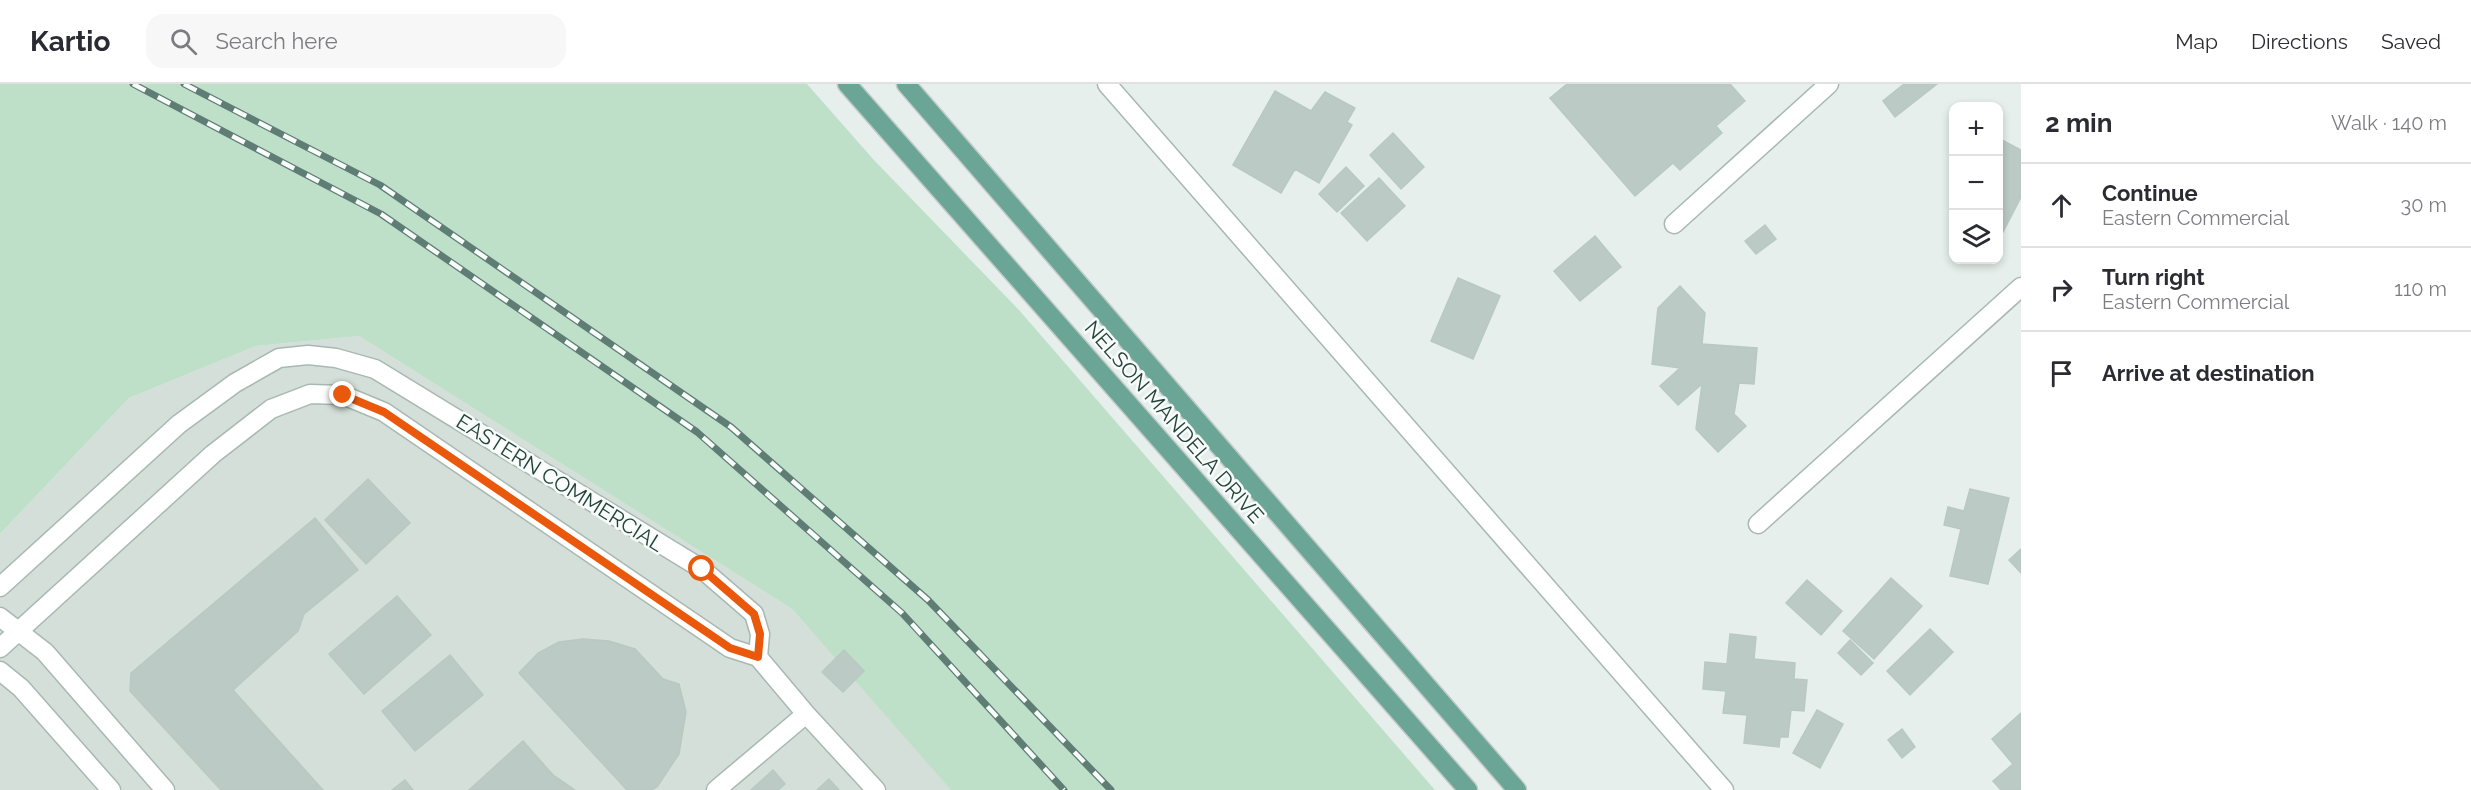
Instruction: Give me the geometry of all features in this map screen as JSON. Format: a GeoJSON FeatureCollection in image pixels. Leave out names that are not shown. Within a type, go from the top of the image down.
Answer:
{"type":"FeatureCollection","features":[{"type":"Feature","properties":{"kind":"main road","name":"NELSON MANDELA DRIVE"},"geometry":{"type":"LineString","coordinates":[[847,84],[1468,790]]}},
{"type":"Feature","properties":{"kind":"main road","name":"NELSON MANDELA DRIVE"},"geometry":{"type":"LineString","coordinates":[[906,84],[1517,790]]}},
{"type":"Feature","properties":{"kind":"street"},"geometry":{"type":"LineString","coordinates":[[1107,84],[1725,790]]}},
{"type":"Feature","properties":{"kind":"street"},"geometry":{"type":"LineString","coordinates":[[1674,224],[1829,84]]}},
{"type":"Feature","properties":{"kind":"street"},"geometry":{"type":"LineString","coordinates":[[1758,524],[2021,287]]}},
{"type":"Feature","properties":{"kind":"street","name":"EASTERN COMMERCIAL"},"geometry":{"type":"LineString","coordinates":[[0,587],[179,424],[235,383],[279,358],[308,355],[336,358],[375,369],[702,569],[754,614],[760,634],[758,657],[730,648],[384,412],[343,395],[310,394],[271,409],[213,454],[0,648]]}},
{"type":"Feature","properties":{"kind":"street"},"geometry":{"type":"LineString","coordinates":[[0,616],[45,652],[165,790]]}},
{"type":"Feature","properties":{"kind":"street"},"geometry":{"type":"LineString","coordinates":[[758,657],[806,714],[876,790]]}},
{"type":"Feature","properties":{"kind":"street"},"geometry":{"type":"LineString","coordinates":[[0,671],[21,688],[111,790]]}},
{"type":"Feature","properties":{"kind":"street"},"geometry":{"type":"LineString","coordinates":[[716,790],[806,714]]}},
{"type":"Feature","properties":{"kind":"shaded area"},"geometry":{"type":"Polygon","coordinates":[[[359,336],[792,609],[952,790],[0,790],[0,534],[129,398],[256,346],[359,336]]]}},
{"type":"Feature","properties":{"kind":"green space"},"geometry":{"type":"Polygon","coordinates":[[[0,84],[807,84],[873,159],[1019,310],[1435,790],[951,790],[792,609],[359,336],[256,346],[129,398],[0,534],[0,84]]]}},
{"type":"Feature","properties":{"kind":"building"},"geometry":{"type":"Polygon","coordinates":[[[1567,84],[1730,84],[1745,101],[1716,126],[1722,133],[1680,170],[1673,163],[1635,196],[1550,98],[1567,84]]]}},
{"type":"Feature","properties":{"kind":"building"},"geometry":{"type":"Polygon","coordinates":[[[1904,84],[1937,84],[1895,117],[1883,101],[1904,84]]]}},
{"type":"Feature","properties":{"kind":"building"},"geometry":{"type":"Polygon","coordinates":[[[1275,91],[1311,111],[1325,92],[1355,108],[1347,122],[1352,125],[1319,183],[1295,169],[1281,193],[1233,165],[1275,91]]]}},
{"type":"Feature","properties":{"kind":"building"},"geometry":{"type":"Polygon","coordinates":[[[1393,133],[1424,167],[1401,189],[1370,155],[1393,133]]]}},
{"type":"Feature","properties":{"kind":"building"},"geometry":{"type":"Polygon","coordinates":[[[2003,141],[2021,150],[2021,197],[2003,232],[2003,141]]]}},
{"type":"Feature","properties":{"kind":"building"},"geometry":{"type":"Polygon","coordinates":[[[1346,167],[1364,186],[1337,212],[1319,194],[1346,167]]]}},
{"type":"Feature","properties":{"kind":"building"},"geometry":{"type":"Polygon","coordinates":[[[1379,178],[1405,206],[1367,241],[1341,213],[1379,178]]]}},
{"type":"Feature","properties":{"kind":"building"},"geometry":{"type":"Polygon","coordinates":[[[1765,225],[1776,239],[1756,254],[1745,241],[1765,225]]]}},
{"type":"Feature","properties":{"kind":"building"},"geometry":{"type":"Polygon","coordinates":[[[1595,236],[1621,267],[1580,301],[1554,271],[1595,236]]]}},
{"type":"Feature","properties":{"kind":"building"},"geometry":{"type":"Polygon","coordinates":[[[1458,278],[1500,296],[1473,359],[1431,341],[1458,278]]]}},
{"type":"Feature","properties":{"kind":"building"},"geometry":{"type":"Polygon","coordinates":[[[1680,286],[1705,313],[1702,344],[1757,348],[1754,384],[1739,383],[1734,414],[1746,426],[1718,452],[1696,429],[1702,384],[1678,405],[1660,386],[1680,368],[1652,364],[1658,308],[1680,286]]]}},
{"type":"Feature","properties":{"kind":"building"},"geometry":{"type":"Polygon","coordinates":[[[368,479],[410,523],[366,564],[325,520],[368,479]]]}},
{"type":"Feature","properties":{"kind":"building"},"geometry":{"type":"Polygon","coordinates":[[[1970,489],[2009,498],[1988,584],[1950,576],[1961,529],[1944,525],[1948,507],[1964,511],[1970,489]]]}},
{"type":"Feature","properties":{"kind":"building"},"geometry":{"type":"Polygon","coordinates":[[[315,518],[358,570],[304,614],[298,631],[233,690],[323,790],[221,790],[130,691],[131,673],[315,518]]]}},
{"type":"Feature","properties":{"kind":"building"},"geometry":{"type":"Polygon","coordinates":[[[2021,549],[2021,573],[2009,560],[2021,549]]]}},
{"type":"Feature","properties":{"kind":"building"},"geometry":{"type":"Polygon","coordinates":[[[1891,578],[1922,606],[1874,659],[1843,631],[1891,578]]]}},
{"type":"Feature","properties":{"kind":"building"},"geometry":{"type":"Polygon","coordinates":[[[1807,580],[1842,611],[1821,635],[1786,603],[1807,580]]]}},
{"type":"Feature","properties":{"kind":"building"},"geometry":{"type":"Polygon","coordinates":[[[397,596],[431,635],[364,694],[329,654],[397,596]]]}},
{"type":"Feature","properties":{"kind":"building"},"geometry":{"type":"Polygon","coordinates":[[[1930,629],[1953,652],[1910,695],[1887,671],[1930,629]]]}},
{"type":"Feature","properties":{"kind":"building"},"geometry":{"type":"Polygon","coordinates":[[[1730,634],[1756,637],[1754,659],[1795,663],[1794,679],[1807,680],[1804,711],[1791,710],[1788,737],[1780,737],[1779,747],[1744,743],[1747,715],[1723,713],[1726,691],[1703,689],[1705,662],[1727,664],[1730,634]]]}},
{"type":"Feature","properties":{"kind":"building"},"geometry":{"type":"Polygon","coordinates":[[[583,639],[609,641],[635,649],[663,679],[679,684],[686,712],[679,754],[657,787],[651,790],[627,790],[519,673],[538,653],[559,642],[583,639]]]}},
{"type":"Feature","properties":{"kind":"building"},"geometry":{"type":"Polygon","coordinates":[[[1850,640],[1873,663],[1861,675],[1838,653],[1850,640]]]}},
{"type":"Feature","properties":{"kind":"building"},"geometry":{"type":"Polygon","coordinates":[[[844,650],[864,671],[843,692],[822,672],[844,650]]]}},
{"type":"Feature","properties":{"kind":"building"},"geometry":{"type":"Polygon","coordinates":[[[450,655],[483,695],[415,751],[382,711],[450,655]]]}},
{"type":"Feature","properties":{"kind":"building"},"geometry":{"type":"Polygon","coordinates":[[[1817,710],[1843,724],[1820,768],[1793,753],[1817,710]]]}},
{"type":"Feature","properties":{"kind":"building"},"geometry":{"type":"Polygon","coordinates":[[[2021,713],[2021,790],[2001,790],[1993,781],[2013,764],[1992,739],[2021,713]]]}},
{"type":"Feature","properties":{"kind":"building"},"geometry":{"type":"Polygon","coordinates":[[[1902,729],[1915,747],[1902,758],[1888,740],[1902,729]]]}},
{"type":"Feature","properties":{"kind":"building"},"geometry":{"type":"Polygon","coordinates":[[[523,741],[553,775],[575,790],[469,790],[523,741]]]}},
{"type":"Feature","properties":{"kind":"building"},"geometry":{"type":"Polygon","coordinates":[[[773,770],[785,784],[778,790],[751,790],[773,770]]]}},
{"type":"Feature","properties":{"kind":"building"},"geometry":{"type":"Polygon","coordinates":[[[829,779],[839,790],[817,790],[829,779]]]}},
{"type":"Feature","properties":{"kind":"building"},"geometry":{"type":"Polygon","coordinates":[[[405,780],[413,790],[392,790],[405,780]]]}},
{"type":"Feature","properties":{"kind":"railway"},"geometry":{"type":"LineString","coordinates":[[133,84],[381,214],[697,432],[902,613],[1064,790]]}},
{"type":"Feature","properties":{"kind":"railway"},"geometry":{"type":"LineString","coordinates":[[184,84],[380,185],[731,427],[928,600],[1111,790]]}},
{"type":"Feature","properties":{"kind":"route"},"geometry":{"type":"LineString","coordinates":[[343,395],[384,412],[730,648],[758,657],[760,634],[754,614],[702,569]]}}]}
